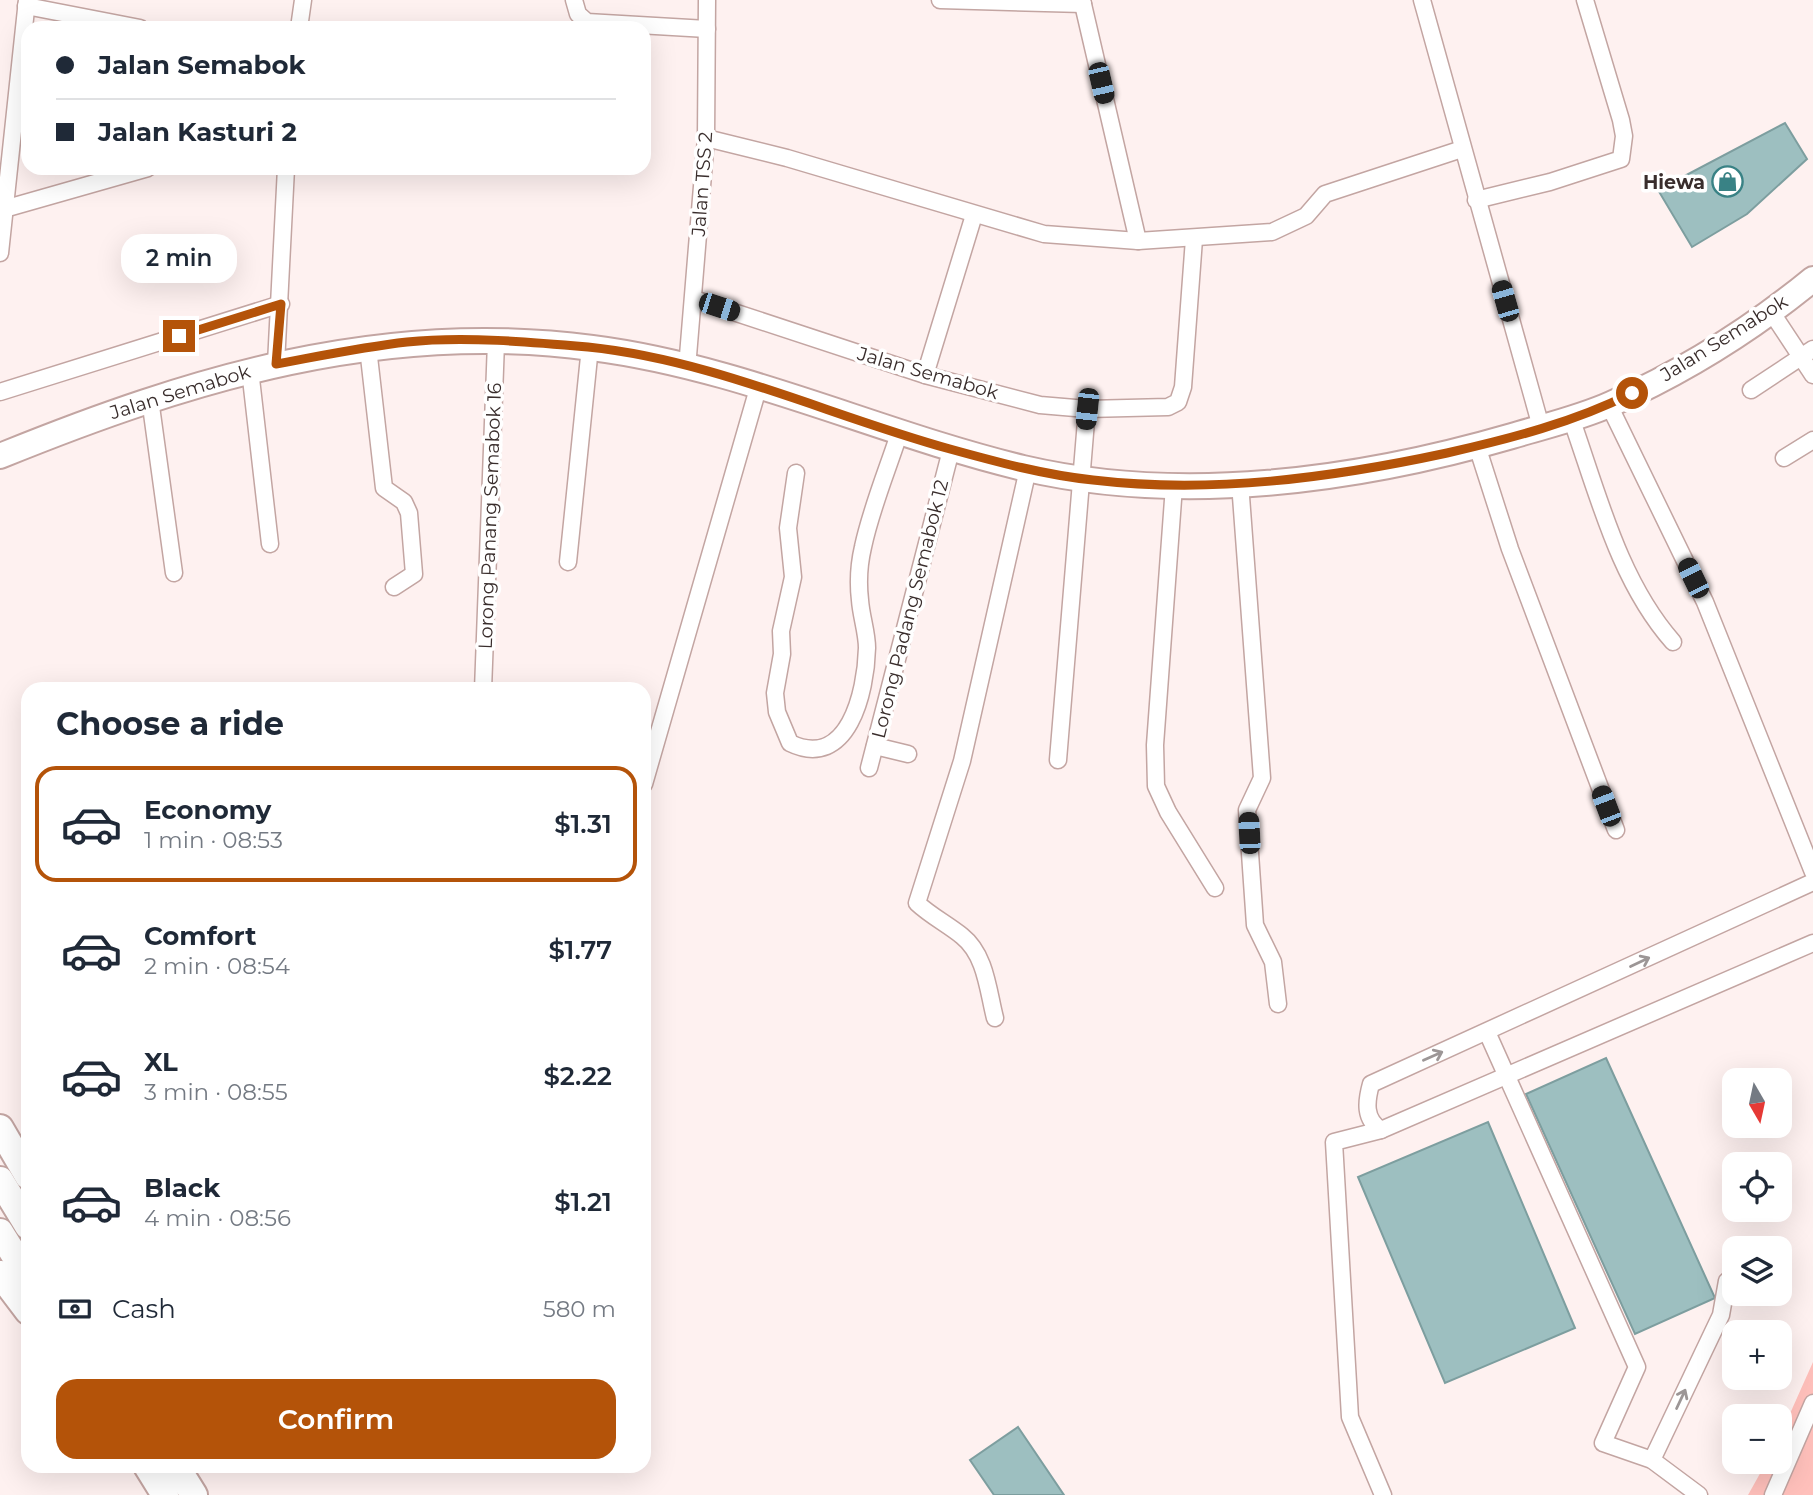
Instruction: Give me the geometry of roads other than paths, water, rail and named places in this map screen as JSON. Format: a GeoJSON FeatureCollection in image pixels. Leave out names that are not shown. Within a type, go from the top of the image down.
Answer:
{"type":"FeatureCollection","features":[{"type":"Feature","properties":{"kind":"highway"},"geometry":{"type":"LineString","coordinates":[[0,1128],[21,1163]]}},
{"type":"Feature","properties":{"kind":"highway"},"geometry":{"type":"LineString","coordinates":[[4,1187],[21,1215]]}},
{"type":"Feature","properties":{"kind":"highway"},"geometry":{"type":"LineString","coordinates":[[0,1232],[21,1266]]}},
{"type":"Feature","properties":{"kind":"highway"},"geometry":{"type":"LineString","coordinates":[[0,1274],[21,1302]]}},
{"type":"Feature","properties":{"kind":"main road","name":"Jalan Semabok"},"geometry":{"type":"LineString","coordinates":[[0,456],[150,399],[276,364],[410,342],[496,342],[590,347],[687,368],[759,386],[951,450],[1079,479],[1174,486],[1240,483],[1364,468],[1477,446],[1609,405],[1683,368],[1772,313],[1813,279]]}},
{"type":"Feature","properties":{"kind":"street"},"geometry":{"type":"LineString","coordinates":[[300,21],[303,0]]}},
{"type":"Feature","properties":{"kind":"street"},"geometry":{"type":"LineString","coordinates":[[574,0],[578,14],[586,21]]}},
{"type":"Feature","properties":{"kind":"street","name":"Jalan TSS 2"},"geometry":{"type":"LineString","coordinates":[[687,368],[706,138],[707,0]]}},
{"type":"Feature","properties":{"kind":"street"},"geometry":{"type":"LineString","coordinates":[[940,0],[1082,2],[1138,241]]}},
{"type":"Feature","properties":{"kind":"street"},"geometry":{"type":"LineString","coordinates":[[1476,200],[1550,182],[1621,159],[1624,136],[1621,120],[1585,0]]}},
{"type":"Feature","properties":{"kind":"street"},"geometry":{"type":"LineString","coordinates":[[1425,1],[1462,149],[1541,428]]}},
{"type":"Feature","properties":{"kind":"street"},"geometry":{"type":"LineString","coordinates":[[24,21],[26,3],[96,21]]}},
{"type":"Feature","properties":{"kind":"street"},"geometry":{"type":"LineString","coordinates":[[651,26],[707,29]]}},
{"type":"Feature","properties":{"kind":"street"},"geometry":{"type":"LineString","coordinates":[[0,253],[21,51]]}},
{"type":"Feature","properties":{"kind":"street"},"geometry":{"type":"LineString","coordinates":[[0,88],[17,89]]}},
{"type":"Feature","properties":{"kind":"street"},"geometry":{"type":"LineString","coordinates":[[706,138],[787,158],[1044,234],[1138,241],[1272,233],[1306,216],[1325,194],[1462,149]]}},
{"type":"Feature","properties":{"kind":"street"},"geometry":{"type":"LineString","coordinates":[[4,209],[100,175]]}},
{"type":"Feature","properties":{"kind":"street"},"geometry":{"type":"LineString","coordinates":[[276,364],[281,315],[286,175]]}},
{"type":"Feature","properties":{"kind":"street"},"geometry":{"type":"LineString","coordinates":[[925,375],[974,215]]}},
{"type":"Feature","properties":{"kind":"street","name":"Jalan Semabok"},"geometry":{"type":"LineString","coordinates":[[694,299],[925,375],[1040,405],[1087,409],[1168,407],[1178,402],[1183,387],[1194,239]]}},
{"type":"Feature","properties":{"kind":"street"},"geometry":{"type":"LineString","coordinates":[[1772,313],[1807,353],[1813,375]]}},
{"type":"Feature","properties":{"kind":"street"},"geometry":{"type":"LineString","coordinates":[[0,392],[281,315]]}},
{"type":"Feature","properties":{"kind":"street","name":"Lorong Panang Semabok 16"},"geometry":{"type":"LineString","coordinates":[[483,682],[496,342]]}},
{"type":"Feature","properties":{"kind":"street"},"geometry":{"type":"LineString","coordinates":[[568,562],[590,347]]}},
{"type":"Feature","properties":{"kind":"street"},"geometry":{"type":"LineString","coordinates":[[368,348],[384,488],[404,502],[409,513],[414,574],[394,587]]}},
{"type":"Feature","properties":{"kind":"street"},"geometry":{"type":"LineString","coordinates":[[1751,390],[1807,353]]}},
{"type":"Feature","properties":{"kind":"street"},"geometry":{"type":"LineString","coordinates":[[250,370],[270,544]]}},
{"type":"Feature","properties":{"kind":"street"},"geometry":{"type":"LineString","coordinates":[[651,760],[759,386]]}},
{"type":"Feature","properties":{"kind":"street"},"geometry":{"type":"LineString","coordinates":[[150,399],[174,573]]}},
{"type":"Feature","properties":{"kind":"street"},"geometry":{"type":"LineString","coordinates":[[1609,405],[1704,602],[1813,872]]}},
{"type":"Feature","properties":{"kind":"street"},"geometry":{"type":"LineString","coordinates":[[1058,760],[1079,479],[1087,409]]}},
{"type":"Feature","properties":{"kind":"street"},"geometry":{"type":"LineString","coordinates":[[1572,418],[1623,558],[1640,596],[1673,642]]}},
{"type":"Feature","properties":{"kind":"street"},"geometry":{"type":"LineString","coordinates":[[796,473],[788,527],[793,577],[780,631],[782,654],[775,693],[777,712],[790,743],[815,750],[828,748],[841,739],[858,699],[867,648],[860,602],[863,546],[899,434]]}},
{"type":"Feature","properties":{"kind":"street"},"geometry":{"type":"LineString","coordinates":[[1784,458],[1813,440]]}},
{"type":"Feature","properties":{"kind":"street"},"geometry":{"type":"LineString","coordinates":[[1477,446],[1510,549],[1616,830]]}},
{"type":"Feature","properties":{"kind":"street","name":"Lorong Padang Semabok 12"},"geometry":{"type":"LineString","coordinates":[[869,768],[951,450]]}},
{"type":"Feature","properties":{"kind":"street"},"geometry":{"type":"LineString","coordinates":[[995,1018],[984,970],[976,954],[964,937],[934,919],[917,903],[962,761],[1028,469]]}},
{"type":"Feature","properties":{"kind":"street"},"geometry":{"type":"LineString","coordinates":[[1240,483],[1262,778],[1247,810],[1255,925],[1273,962],[1278,1004]]}},
{"type":"Feature","properties":{"kind":"street"},"geometry":{"type":"LineString","coordinates":[[1174,486],[1155,745],[1156,786],[1168,812],[1215,888]]}},
{"type":"Feature","properties":{"kind":"street"},"geometry":{"type":"LineString","coordinates":[[875,746],[908,754]]}},
{"type":"Feature","properties":{"kind":"street"},"geometry":{"type":"LineString","coordinates":[[1381,1130],[1373,1125],[1368,1112],[1367,1100],[1371,1084],[1813,882]]}},
{"type":"Feature","properties":{"kind":"street"},"geometry":{"type":"LineString","coordinates":[[1383,1495],[1350,1417],[1334,1142],[1381,1130],[1813,943]]}},
{"type":"Feature","properties":{"kind":"street"},"geometry":{"type":"LineString","coordinates":[[1487,1032],[1637,1367],[1603,1443],[1652,1460],[1699,1495]]}},
{"type":"Feature","properties":{"kind":"street"},"geometry":{"type":"LineString","coordinates":[[1652,1460],[1721,1315],[1723,1306]]}},
{"type":"Feature","properties":{"kind":"street"},"geometry":{"type":"LineString","coordinates":[[1773,1495],[1813,1402]]}},
{"type":"Feature","properties":{"kind":"place","name":"Hiewa"},"geometry":{"type":"Point","coordinates":[1728,182]}}]}
